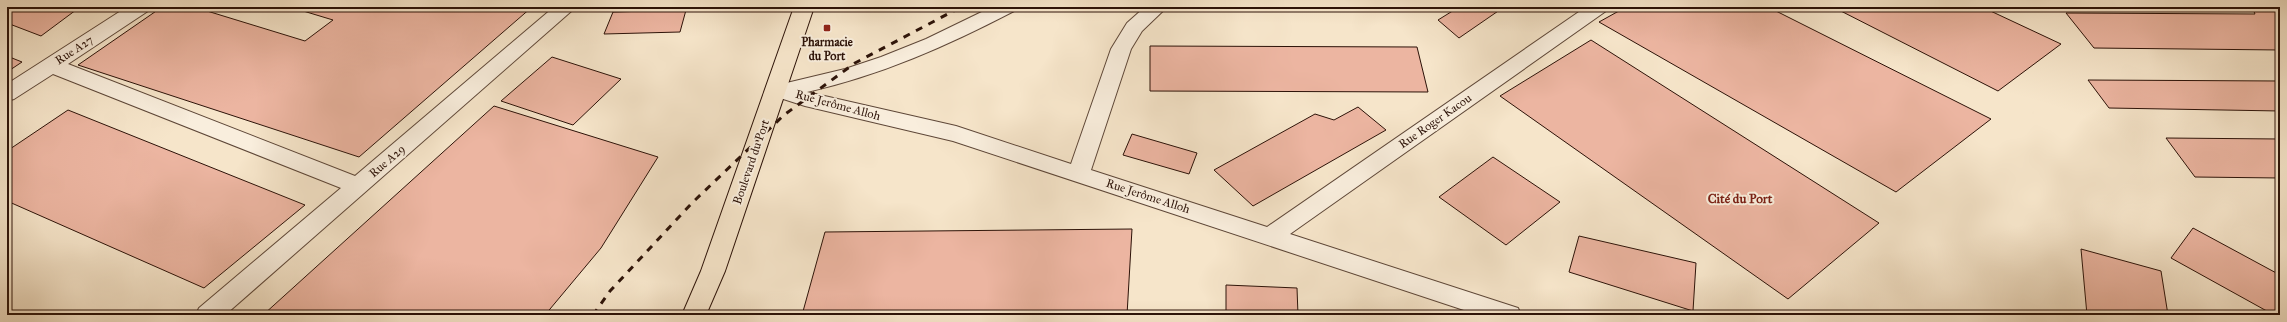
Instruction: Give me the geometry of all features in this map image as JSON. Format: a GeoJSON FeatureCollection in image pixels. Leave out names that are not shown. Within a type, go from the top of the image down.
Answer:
{"type":"FeatureCollection","features":[{"type":"Feature","properties":{"kind":"main road","name":"Boulevard du Port"},"geometry":{"type":"LineString","coordinates":[[694,315],[713,271],[780,92],[804,7]]}},
{"type":"Feature","properties":{"kind":"street","name":"Rue A27"},"geometry":{"type":"LineString","coordinates":[[7,94],[141,7]]}},
{"type":"Feature","properties":{"kind":"street","name":"Rue A29"},"geometry":{"type":"LineString","coordinates":[[208,315],[566,7]]}},
{"type":"Feature","properties":{"kind":"street"},"geometry":{"type":"LineString","coordinates":[[780,92],[831,80],[887,63],[933,44],[1008,7]]}},
{"type":"Feature","properties":{"kind":"street"},"geometry":{"type":"LineString","coordinates":[[1079,174],[1121,50],[1134,26],[1157,7]]}},
{"type":"Feature","properties":{"kind":"street","name":"Rue Roger Kacou"},"geometry":{"type":"LineString","coordinates":[[1271,236],[1599,7]]}},
{"type":"Feature","properties":{"kind":"street"},"geometry":{"type":"LineString","coordinates":[[51,65],[359,186]]}},
{"type":"Feature","properties":{"kind":"street","name":"Rue Jerôme Alloh"},"geometry":{"type":"LineString","coordinates":[[780,92],[956,134],[1509,315]]}},
{"type":"Feature","properties":{"kind":"building"},"geometry":{"type":"Polygon","coordinates":[[[7,7],[80,7],[41,36],[7,23],[7,7]]]}},
{"type":"Feature","properties":{"kind":"building"},"geometry":{"type":"Polygon","coordinates":[[[162,7],[194,7],[305,41],[333,20],[290,7],[532,7],[359,157],[78,65],[162,7]]]}},
{"type":"Feature","properties":{"kind":"building"},"geometry":{"type":"Polygon","coordinates":[[[1459,7],[1504,7],[1459,38],[1438,20],[1459,7]]]}},
{"type":"Feature","properties":{"kind":"building"},"geometry":{"type":"Polygon","coordinates":[[[1626,7],[1768,7],[1991,119],[1896,192],[1599,22],[1626,7]]]}},
{"type":"Feature","properties":{"kind":"building"},"geometry":{"type":"Polygon","coordinates":[[[1833,7],[1982,7],[2061,44],[1998,91],[1833,7]]]}},
{"type":"Feature","properties":{"kind":"building"},"geometry":{"type":"Polygon","coordinates":[[[2252,7],[2280,7],[2280,50],[2094,48],[2066,13],[2255,14],[2252,7]]]}},
{"type":"Feature","properties":{"kind":"building"},"geometry":{"type":"Polygon","coordinates":[[[686,10],[680,32],[604,34],[613,12],[686,10]]]}},
{"type":"Feature","properties":{"kind":"building"},"geometry":{"type":"Polygon","coordinates":[[[1591,40],[1879,223],[1788,299],[1500,96],[1591,40]]]}},
{"type":"Feature","properties":{"kind":"building"},"geometry":{"type":"Polygon","coordinates":[[[1150,46],[1417,47],[1428,92],[1150,91],[1150,46]]]}},
{"type":"Feature","properties":{"kind":"building"},"geometry":{"type":"Polygon","coordinates":[[[7,56],[22,62],[7,72],[7,56]]]}},
{"type":"Feature","properties":{"kind":"building"},"geometry":{"type":"Polygon","coordinates":[[[552,57],[621,79],[573,125],[501,101],[552,57]]]}},
{"type":"Feature","properties":{"kind":"building"},"geometry":{"type":"Polygon","coordinates":[[[2088,80],[2280,81],[2280,111],[2109,108],[2088,80]]]}},
{"type":"Feature","properties":{"kind":"building"},"geometry":{"type":"Polygon","coordinates":[[[494,106],[658,157],[601,248],[545,315],[263,315],[494,106]]]}},
{"type":"Feature","properties":{"kind":"building"},"geometry":{"type":"Polygon","coordinates":[[[1358,107],[1386,130],[1253,206],[1214,170],[1315,114],[1334,120],[1358,107]]]}},
{"type":"Feature","properties":{"kind":"building"},"geometry":{"type":"Polygon","coordinates":[[[68,110],[305,205],[204,288],[7,201],[7,151],[68,110]]]}},
{"type":"Feature","properties":{"kind":"building"},"geometry":{"type":"Polygon","coordinates":[[[1132,134],[1197,153],[1189,174],[1123,155],[1132,134]]]}},
{"type":"Feature","properties":{"kind":"building"},"geometry":{"type":"Polygon","coordinates":[[[2166,138],[2280,139],[2280,178],[2195,177],[2166,138]]]}},
{"type":"Feature","properties":{"kind":"building"},"geometry":{"type":"Polygon","coordinates":[[[1493,157],[1560,202],[1506,245],[1439,197],[1493,157]]]}},
{"type":"Feature","properties":{"kind":"building"},"geometry":{"type":"Polygon","coordinates":[[[2193,228],[2280,275],[2280,315],[2274,315],[2171,258],[2193,228]]]}},
{"type":"Feature","properties":{"kind":"building"},"geometry":{"type":"Polygon","coordinates":[[[1132,229],[1127,315],[802,315],[825,232],[1132,229]]]}},
{"type":"Feature","properties":{"kind":"building"},"geometry":{"type":"Polygon","coordinates":[[[1579,236],[1696,263],[1693,311],[1569,272],[1579,236]]]}},
{"type":"Feature","properties":{"kind":"building"},"geometry":{"type":"Polygon","coordinates":[[[2081,249],[2161,271],[2168,315],[2087,315],[2081,249]]]}},
{"type":"Feature","properties":{"kind":"building"},"geometry":{"type":"Polygon","coordinates":[[[1226,285],[1297,288],[1298,315],[1226,315],[1226,285]]]}},
{"type":"Feature","properties":{"kind":"railway"},"geometry":{"type":"LineString","coordinates":[[593,315],[610,291],[692,203],[784,115],[855,63],[961,7]]}},
{"type":"Feature","properties":{"kind":"place","name":"Pharmacie du Port"},"geometry":{"type":"Point","coordinates":[827,28]}},
{"type":"Feature","properties":{"kind":"district","name":"Cité du Port"},"geometry":{"type":"Point","coordinates":[1740,199]}}]}
